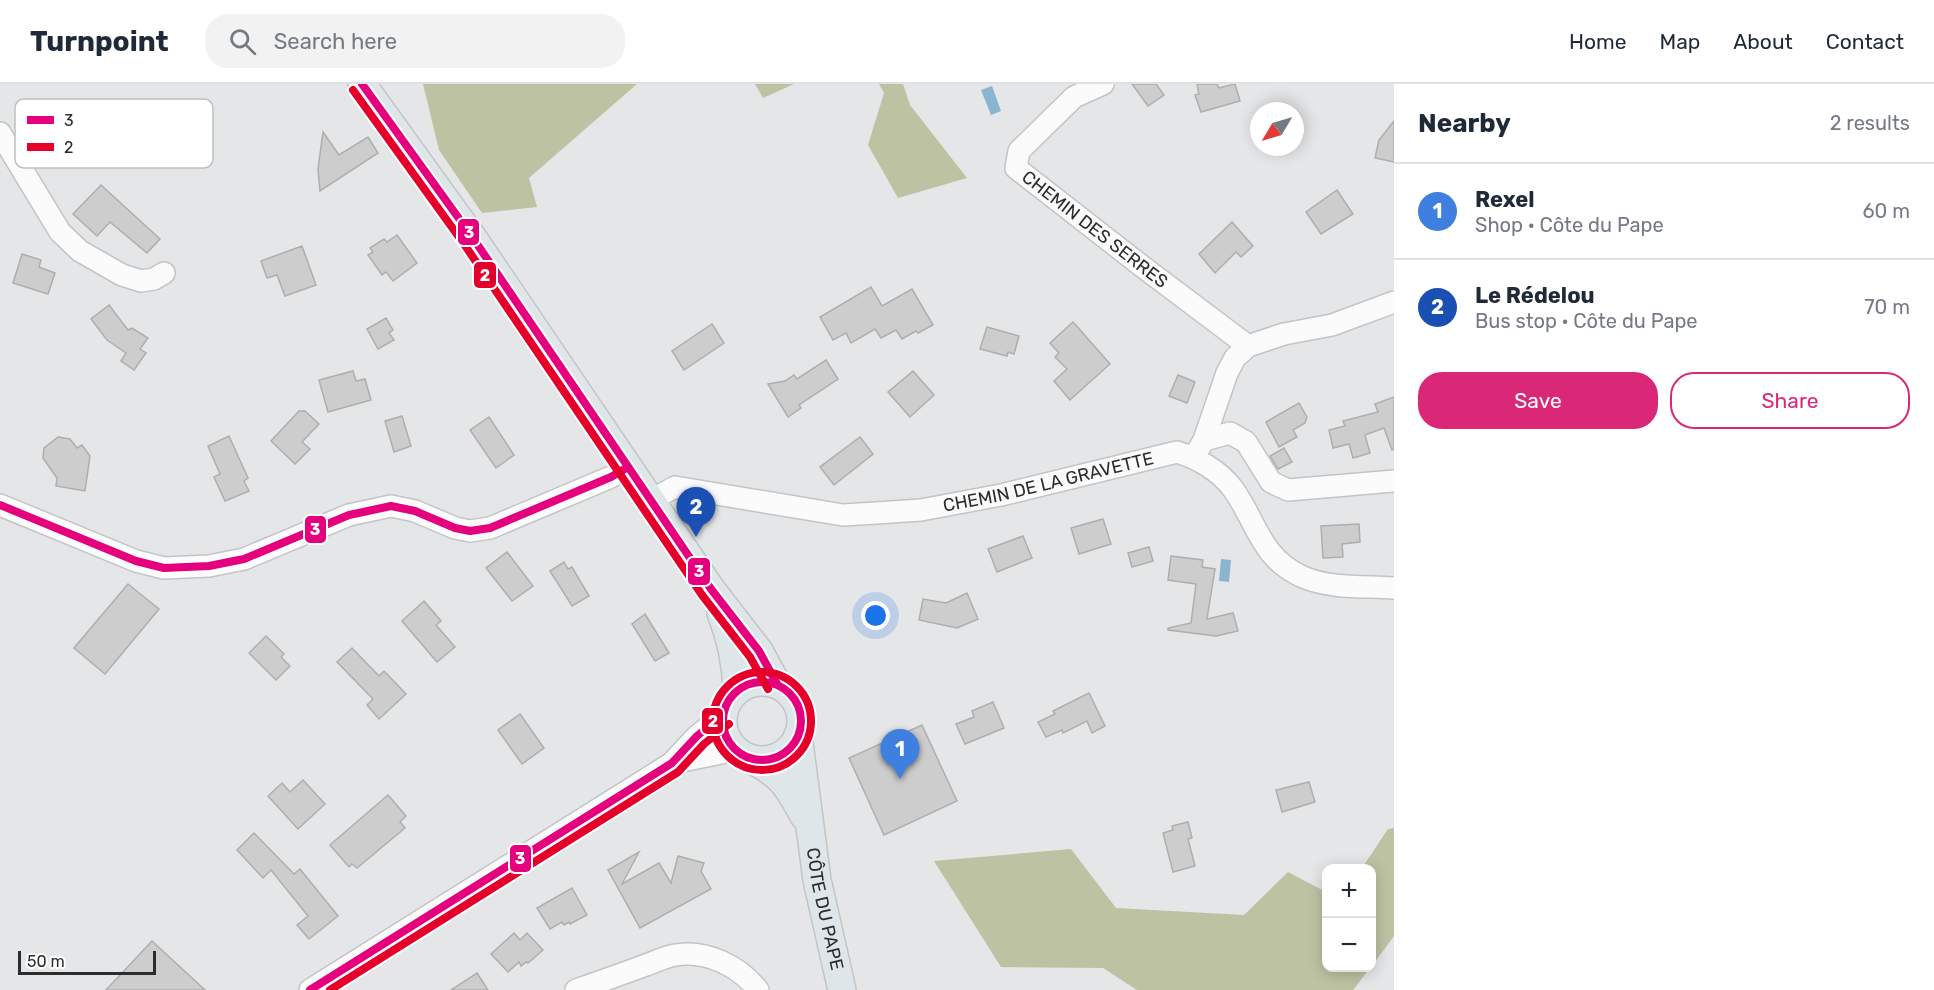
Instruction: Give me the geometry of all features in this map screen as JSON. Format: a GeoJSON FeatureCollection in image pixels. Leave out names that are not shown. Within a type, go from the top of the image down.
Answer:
{"type":"FeatureCollection","features":[{"type":"Feature","properties":{"kind":"main road"},"geometry":{"type":"LineString","coordinates":[[362,84],[466,229],[711,589],[759,651],[777,684],[795,700],[800,711],[801,724],[792,746],[781,755],[760,760],[742,754],[728,741],[723,729],[722,716],[730,698],[737,690],[756,682],[777,684]]}},
{"type":"Feature","properties":{"kind":"main road"},"geometry":{"type":"LineString","coordinates":[[711,589],[729,633],[735,661],[737,690]]}},
{"type":"Feature","properties":{"kind":"main road","name":"CÔTE DU PAPE"},"geometry":{"type":"LineString","coordinates":[[798,735],[817,880],[842,990]]}},
{"type":"Feature","properties":{"kind":"main road","name":"CÔTE DU PAPE"},"geometry":{"type":"LineString","coordinates":[[742,754],[772,771],[785,782],[809,825]]}},
{"type":"Feature","properties":{"kind":"street","name":"CHEMIN DES SERRES"},"geometry":{"type":"LineString","coordinates":[[1103,84],[1074,97],[1019,151],[1016,168],[1248,346]]}},
{"type":"Feature","properties":{"kind":"street"},"geometry":{"type":"LineString","coordinates":[[0,133],[15,158]]}},
{"type":"Feature","properties":{"kind":"street"},"geometry":{"type":"LineString","coordinates":[[21,168],[60,232],[80,250],[122,275],[141,281],[154,279],[164,273]]}},
{"type":"Feature","properties":{"kind":"street"},"geometry":{"type":"LineString","coordinates":[[1394,302],[1332,325],[1274,337],[1248,346],[1236,358],[1227,373],[1199,448],[1233,489],[1263,544],[1282,564],[1303,577],[1329,584],[1394,588]]}},
{"type":"Feature","properties":{"kind":"street","name":"CHEMIN DE LA GRAVETTE"},"geometry":{"type":"LineString","coordinates":[[651,500],[675,487],[843,516],[921,510],[1001,495],[1199,448],[1230,433],[1246,442],[1271,482],[1288,490],[1394,481]]}},
{"type":"Feature","properties":{"kind":"street"},"geometry":{"type":"LineString","coordinates":[[0,505],[136,561],[164,568],[209,566],[244,559],[349,515],[391,506],[415,511],[455,528],[470,531],[490,528],[611,477],[628,467]]}},
{"type":"Feature","properties":{"kind":"street"},"geometry":{"type":"LineString","coordinates":[[319,988],[672,763],[698,736],[722,716]]}},
{"type":"Feature","properties":{"kind":"street"},"geometry":{"type":"LineString","coordinates":[[672,763],[742,754]]}},
{"type":"Feature","properties":{"kind":"street"},"geometry":{"type":"LineString","coordinates":[[576,990],[676,955],[713,958],[732,966],[750,980],[758,990]]}},
{"type":"Feature","properties":{"kind":"green space"},"geometry":{"type":"Polygon","coordinates":[[[423,84],[637,84],[529,178],[537,207],[482,213],[439,150],[423,84]]]}},
{"type":"Feature","properties":{"kind":"green space"},"geometry":{"type":"Polygon","coordinates":[[[755,84],[794,84],[763,98],[755,84]]]}},
{"type":"Feature","properties":{"kind":"green space"},"geometry":{"type":"Polygon","coordinates":[[[879,84],[903,84],[910,105],[967,178],[898,198],[868,145],[884,93],[879,84]]]}},
{"type":"Feature","properties":{"kind":"green space"},"geometry":{"type":"Polygon","coordinates":[[[1394,828],[1394,936],[1376,961],[1376,864],[1365,864],[1388,829],[1394,828]]]}},
{"type":"Feature","properties":{"kind":"green space"},"geometry":{"type":"Polygon","coordinates":[[[1071,849],[1116,908],[1244,915],[1288,872],[1322,890],[1322,972],[1367,972],[1353,990],[1137,990],[1103,968],[1001,967],[934,861],[1071,849]]]}},
{"type":"Feature","properties":{"kind":"water"},"geometry":{"type":"Polygon","coordinates":[[[992,86],[1001,111],[991,115],[981,90],[992,86]]]}},
{"type":"Feature","properties":{"kind":"water"},"geometry":{"type":"Polygon","coordinates":[[[1221,559],[1231,560],[1229,582],[1219,581],[1221,559]]]}},
{"type":"Feature","properties":{"kind":"building"},"geometry":{"type":"Polygon","coordinates":[[[1132,84],[1156,84],[1164,95],[1148,106],[1132,84]]]}},
{"type":"Feature","properties":{"kind":"building"},"geometry":{"type":"Polygon","coordinates":[[[1197,84],[1217,84],[1219,88],[1235,84],[1240,101],[1201,112],[1195,95],[1199,94],[1197,84]]]}},
{"type":"Feature","properties":{"kind":"building"},"geometry":{"type":"Polygon","coordinates":[[[1394,121],[1394,162],[1375,158],[1379,140],[1394,121]]]}},
{"type":"Feature","properties":{"kind":"building"},"geometry":{"type":"Polygon","coordinates":[[[323,132],[339,155],[368,137],[378,153],[320,191],[318,169],[323,132]]]}},
{"type":"Feature","properties":{"kind":"building"},"geometry":{"type":"Polygon","coordinates":[[[101,185],[160,239],[147,253],[110,222],[97,236],[73,214],[101,185]]]}},
{"type":"Feature","properties":{"kind":"building"},"geometry":{"type":"Polygon","coordinates":[[[1337,190],[1353,214],[1321,234],[1306,212],[1337,190]]]}},
{"type":"Feature","properties":{"kind":"building"},"geometry":{"type":"Polygon","coordinates":[[[1232,222],[1253,246],[1241,257],[1236,252],[1215,273],[1199,254],[1232,222]]]}},
{"type":"Feature","properties":{"kind":"building"},"geometry":{"type":"Polygon","coordinates":[[[397,235],[417,263],[393,281],[386,272],[382,275],[368,255],[373,252],[370,248],[384,239],[387,242],[397,235]]]}},
{"type":"Feature","properties":{"kind":"building"},"geometry":{"type":"Polygon","coordinates":[[[302,246],[316,285],[285,296],[277,275],[267,278],[261,261],[302,246]]]}},
{"type":"Feature","properties":{"kind":"building"},"geometry":{"type":"Polygon","coordinates":[[[22,254],[41,260],[39,267],[55,273],[48,294],[13,283],[22,254]]]}},
{"type":"Feature","properties":{"kind":"building"},"geometry":{"type":"Polygon","coordinates":[[[871,287],[882,306],[912,289],[933,325],[902,339],[896,330],[881,338],[875,329],[851,343],[846,333],[833,340],[820,317],[871,287]]]}},
{"type":"Feature","properties":{"kind":"building"},"geometry":{"type":"Polygon","coordinates":[[[109,305],[128,330],[132,328],[148,338],[140,349],[146,353],[134,370],[121,361],[126,353],[107,340],[91,319],[109,305]]]}},
{"type":"Feature","properties":{"kind":"building"},"geometry":{"type":"Polygon","coordinates":[[[386,318],[393,330],[389,333],[394,340],[378,349],[367,329],[386,318]]]}},
{"type":"Feature","properties":{"kind":"building"},"geometry":{"type":"Polygon","coordinates":[[[1073,322],[1110,364],[1070,400],[1054,381],[1067,369],[1055,357],[1059,353],[1050,343],[1073,322]]]}},
{"type":"Feature","properties":{"kind":"building"},"geometry":{"type":"Polygon","coordinates":[[[712,324],[724,343],[684,370],[672,351],[712,324]]]}},
{"type":"Feature","properties":{"kind":"building"},"geometry":{"type":"Polygon","coordinates":[[[987,327],[1019,336],[1014,354],[1008,352],[1007,356],[980,349],[987,327]]]}},
{"type":"Feature","properties":{"kind":"building"},"geometry":{"type":"Polygon","coordinates":[[[826,360],[838,379],[799,405],[801,408],[788,417],[768,384],[785,381],[794,375],[797,379],[826,360]]]}},
{"type":"Feature","properties":{"kind":"building"},"geometry":{"type":"Polygon","coordinates":[[[353,371],[356,381],[365,379],[371,400],[328,412],[319,380],[353,371]]]}},
{"type":"Feature","properties":{"kind":"building"},"geometry":{"type":"Polygon","coordinates":[[[913,371],[934,395],[910,417],[888,392],[913,371]]]}},
{"type":"Feature","properties":{"kind":"building"},"geometry":{"type":"Polygon","coordinates":[[[1178,375],[1195,382],[1187,403],[1169,396],[1178,375]]]}},
{"type":"Feature","properties":{"kind":"building"},"geometry":{"type":"Polygon","coordinates":[[[1394,397],[1394,449],[1392,450],[1384,428],[1365,435],[1370,453],[1353,458],[1349,444],[1333,448],[1329,430],[1345,426],[1343,421],[1378,412],[1375,404],[1394,397]]]}},
{"type":"Feature","properties":{"kind":"building"},"geometry":{"type":"Polygon","coordinates":[[[1299,403],[1307,417],[1305,423],[1293,430],[1297,437],[1279,447],[1266,422],[1299,403]]]}},
{"type":"Feature","properties":{"kind":"building"},"geometry":{"type":"Polygon","coordinates":[[[299,411],[305,411],[319,424],[302,442],[310,449],[295,464],[271,441],[299,411]]]}},
{"type":"Feature","properties":{"kind":"building"},"geometry":{"type":"Polygon","coordinates":[[[402,416],[411,446],[394,452],[385,421],[402,416]]]}},
{"type":"Feature","properties":{"kind":"building"},"geometry":{"type":"Polygon","coordinates":[[[489,417],[514,455],[496,468],[470,430],[489,417]]]}},
{"type":"Feature","properties":{"kind":"building"},"geometry":{"type":"Polygon","coordinates":[[[229,436],[248,478],[244,481],[249,491],[225,501],[214,477],[220,474],[208,446],[229,436]]]}},
{"type":"Feature","properties":{"kind":"building"},"geometry":{"type":"Polygon","coordinates":[[[58,437],[70,439],[77,448],[82,445],[90,456],[85,491],[56,486],[57,478],[43,458],[44,448],[58,437]]]}},
{"type":"Feature","properties":{"kind":"building"},"geometry":{"type":"Polygon","coordinates":[[[860,437],[873,454],[834,485],[820,467],[860,437]]]}},
{"type":"Feature","properties":{"kind":"building"},"geometry":{"type":"Polygon","coordinates":[[[1284,448],[1292,462],[1278,469],[1270,456],[1284,448]]]}},
{"type":"Feature","properties":{"kind":"building"},"geometry":{"type":"Polygon","coordinates":[[[1103,519],[1111,544],[1079,554],[1071,528],[1103,519]]]}},
{"type":"Feature","properties":{"kind":"building"},"geometry":{"type":"Polygon","coordinates":[[[1359,524],[1360,542],[1342,544],[1343,557],[1323,558],[1321,526],[1359,524]]]}},
{"type":"Feature","properties":{"kind":"building"},"geometry":{"type":"Polygon","coordinates":[[[1023,536],[1032,558],[997,572],[988,549],[1023,536]]]}},
{"type":"Feature","properties":{"kind":"building"},"geometry":{"type":"Polygon","coordinates":[[[1149,547],[1153,561],[1132,567],[1128,553],[1149,547]]]}},
{"type":"Feature","properties":{"kind":"building"},"geometry":{"type":"Polygon","coordinates":[[[507,552],[533,586],[512,601],[486,568],[507,552]]]}},
{"type":"Feature","properties":{"kind":"building"},"geometry":{"type":"Polygon","coordinates":[[[1171,556],[1203,560],[1202,567],[1215,569],[1207,619],[1233,613],[1238,631],[1216,636],[1168,630],[1168,628],[1191,623],[1196,584],[1168,580],[1171,556]]]}},
{"type":"Feature","properties":{"kind":"building"},"geometry":{"type":"Polygon","coordinates":[[[564,562],[568,569],[572,567],[589,596],[572,606],[550,571],[564,562]]]}},
{"type":"Feature","properties":{"kind":"building"},"geometry":{"type":"Polygon","coordinates":[[[128,584],[159,609],[105,674],[74,648],[128,584]]]}},
{"type":"Feature","properties":{"kind":"building"},"geometry":{"type":"Polygon","coordinates":[[[967,593],[978,619],[957,628],[919,620],[923,599],[946,603],[967,593]]]}},
{"type":"Feature","properties":{"kind":"building"},"geometry":{"type":"Polygon","coordinates":[[[424,601],[441,621],[436,625],[455,647],[437,662],[402,621],[424,601]]]}},
{"type":"Feature","properties":{"kind":"building"},"geometry":{"type":"Polygon","coordinates":[[[645,614],[669,653],[655,661],[632,624],[645,614]]]}},
{"type":"Feature","properties":{"kind":"building"},"geometry":{"type":"Polygon","coordinates":[[[266,636],[284,654],[281,657],[290,666],[276,680],[249,653],[266,636]]]}},
{"type":"Feature","properties":{"kind":"building"},"geometry":{"type":"Polygon","coordinates":[[[352,648],[379,676],[384,671],[406,694],[379,719],[367,705],[373,699],[337,662],[352,648]]]}},
{"type":"Feature","properties":{"kind":"building"},"geometry":{"type":"Polygon","coordinates":[[[1089,693],[1105,726],[1092,733],[1087,721],[1063,733],[1062,730],[1046,737],[1038,722],[1055,714],[1053,711],[1089,693]]]}},
{"type":"Feature","properties":{"kind":"building"},"geometry":{"type":"Polygon","coordinates":[[[993,702],[1004,728],[965,744],[956,724],[974,717],[972,711],[993,702]]]}},
{"type":"Feature","properties":{"kind":"building"},"geometry":{"type":"Polygon","coordinates":[[[520,714],[544,748],[522,764],[498,730],[520,714]]]}},
{"type":"Feature","properties":{"kind":"building"},"geometry":{"type":"Polygon","coordinates":[[[922,725],[957,801],[884,835],[849,758],[922,725]]]}},
{"type":"Feature","properties":{"kind":"building"},"geometry":{"type":"Polygon","coordinates":[[[303,780],[325,804],[298,829],[268,796],[282,783],[290,792],[303,780]]]}},
{"type":"Feature","properties":{"kind":"building"},"geometry":{"type":"Polygon","coordinates":[[[1309,782],[1315,802],[1282,812],[1276,790],[1309,782]]]}},
{"type":"Feature","properties":{"kind":"building"},"geometry":{"type":"Polygon","coordinates":[[[388,795],[406,816],[400,822],[405,828],[357,868],[352,864],[349,867],[330,845],[388,795]]]}},
{"type":"Feature","properties":{"kind":"building"},"geometry":{"type":"Polygon","coordinates":[[[1188,822],[1192,838],[1188,839],[1195,866],[1173,872],[1163,833],[1173,830],[1172,826],[1188,822]]]}},
{"type":"Feature","properties":{"kind":"building"},"geometry":{"type":"Polygon","coordinates":[[[254,833],[294,874],[300,869],[338,916],[309,939],[297,925],[308,916],[271,870],[263,878],[237,850],[254,833]]]}},
{"type":"Feature","properties":{"kind":"building"},"geometry":{"type":"Polygon","coordinates":[[[639,852],[622,884],[659,863],[671,883],[678,856],[704,863],[701,871],[711,889],[640,928],[608,870],[639,852]]]}},
{"type":"Feature","properties":{"kind":"building"},"geometry":{"type":"Polygon","coordinates":[[[572,888],[587,915],[570,924],[569,922],[564,925],[562,922],[550,929],[537,908],[572,888]]]}},
{"type":"Feature","properties":{"kind":"building"},"geometry":{"type":"Polygon","coordinates":[[[514,933],[520,940],[527,933],[543,950],[528,963],[521,966],[519,962],[508,972],[491,954],[514,933]]]}},
{"type":"Feature","properties":{"kind":"building"},"geometry":{"type":"Polygon","coordinates":[[[152,941],[205,990],[106,990],[152,941]]]}},
{"type":"Feature","properties":{"kind":"building"},"geometry":{"type":"Polygon","coordinates":[[[477,973],[488,990],[451,990],[477,973]]]}},
{"type":"Feature","properties":{"kind":"transit line","name":"3"},"geometry":{"type":"LineString","coordinates":[[362,84],[473,238],[711,589],[759,651],[777,684]]}},
{"type":"Feature","properties":{"kind":"transit line","name":"2"},"geometry":{"type":"LineString","coordinates":[[353,90],[464,244],[702,595],[750,657],[768,689]]}},
{"type":"Feature","properties":{"kind":"transit line","name":"3"},"geometry":{"type":"LineString","coordinates":[[0,505],[136,561],[164,568],[209,566],[244,559],[349,515],[391,506],[415,511],[455,528],[470,531],[490,528],[611,477],[628,467]]}},
{"type":"Feature","properties":{"kind":"transit line","name":"2"},"geometry":{"type":"LineString","coordinates":[[752,672],[772,672],[797,686],[808,702],[811,721],[808,740],[797,756],[772,770],[752,770],[735,762],[721,748],[713,731],[713,711],[721,694],[735,680],[752,672]]}},
{"type":"Feature","properties":{"kind":"transit line","name":"3"},"geometry":{"type":"LineString","coordinates":[[762,682],[777,685],[790,693],[798,706],[801,721],[798,736],[790,749],[777,757],[762,760],[747,757],[734,749],[726,736],[723,721],[726,706],[734,693],[747,685],[762,682]]}},
{"type":"Feature","properties":{"kind":"transit line","name":"3"},"geometry":{"type":"LineString","coordinates":[[310,990],[672,763],[697,736],[722,716]]}},
{"type":"Feature","properties":{"kind":"transit line","name":"2"},"geometry":{"type":"LineString","coordinates":[[330,990],[678,772],[704,744],[729,724]]}},
{"type":"Feature","properties":{"kind":"place","name":"Le Rédelou"},"geometry":{"type":"Point","coordinates":[696,537]}},
{"type":"Feature","properties":{"kind":"place","name":"Rexel"},"geometry":{"type":"Point","coordinates":[900,779]}}]}
